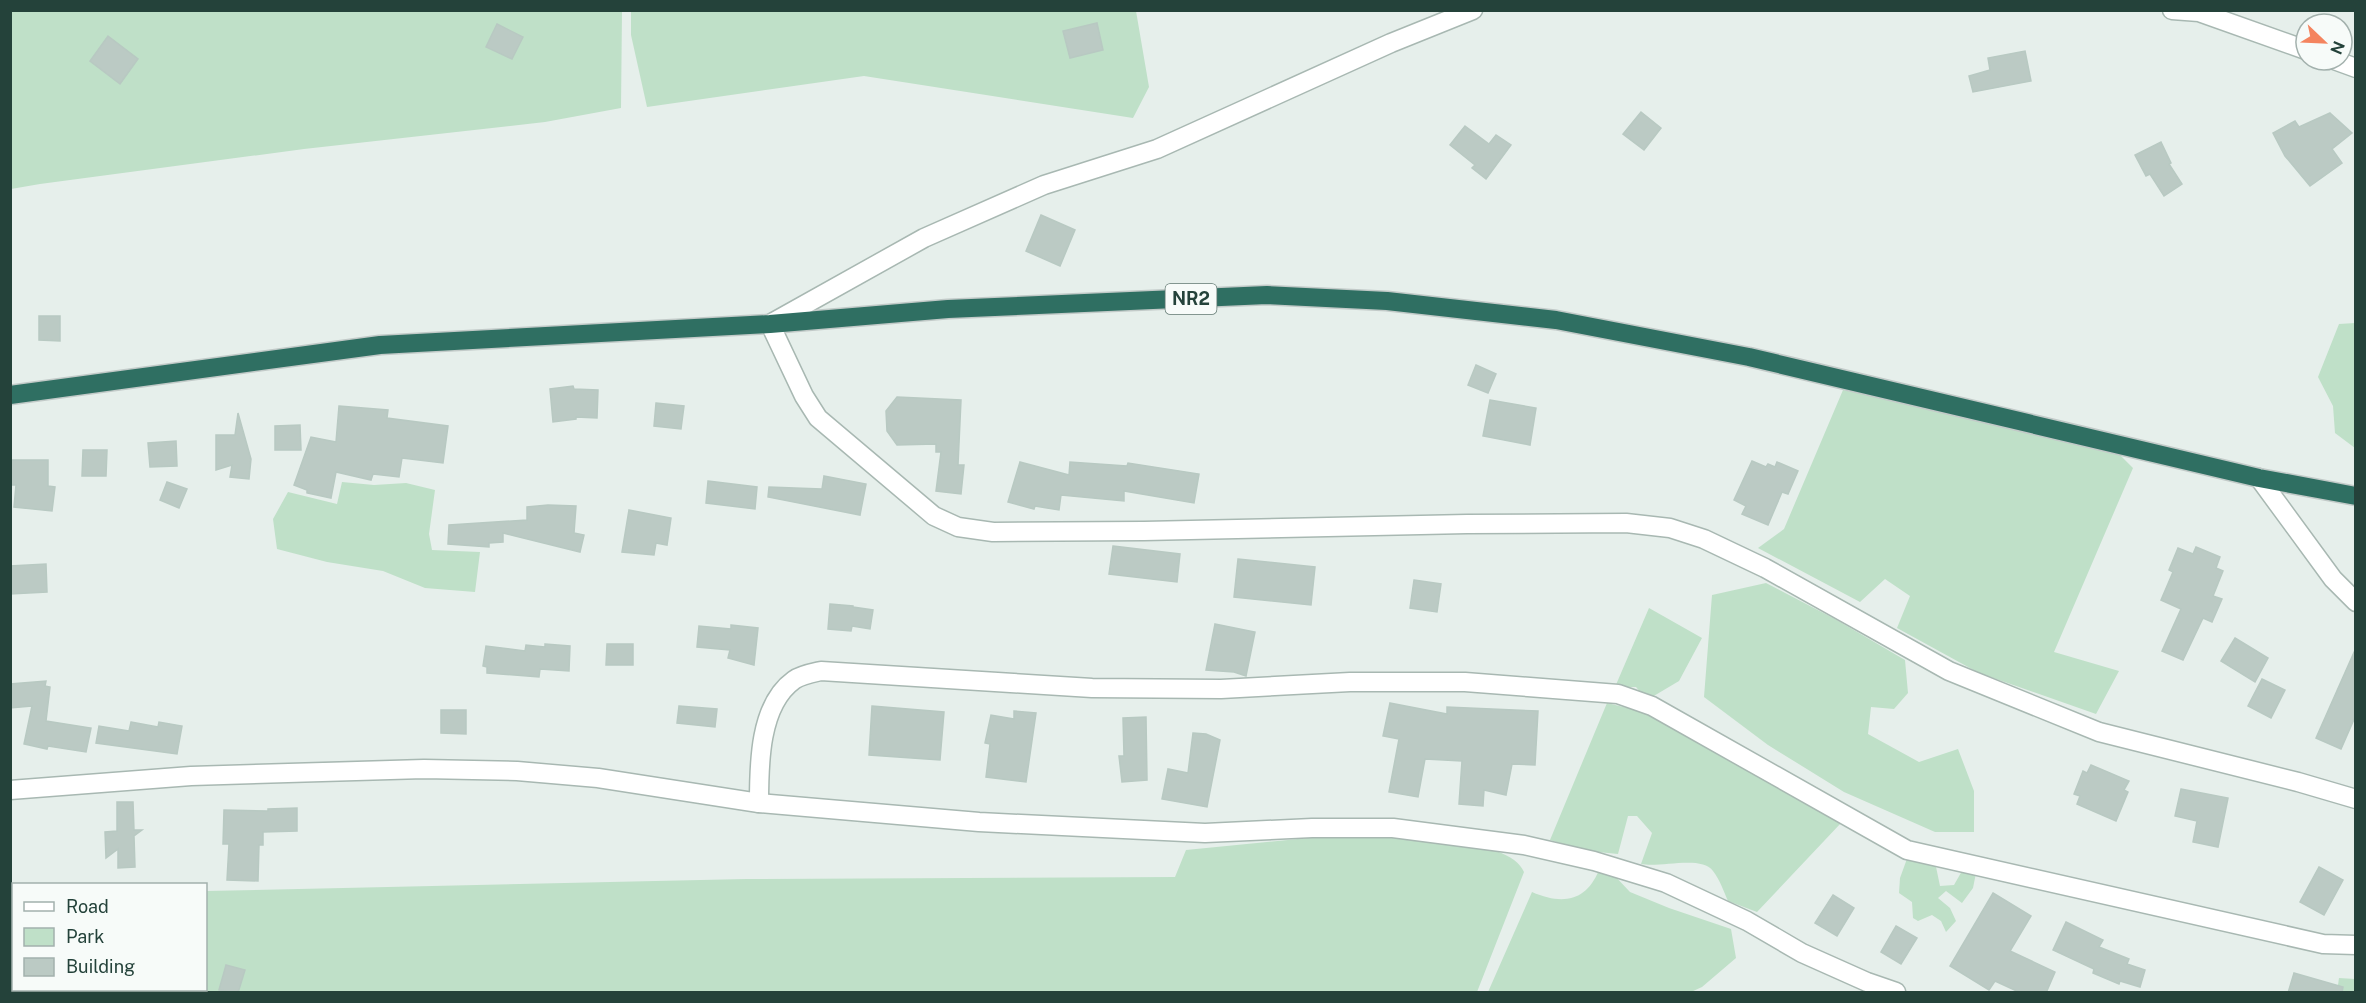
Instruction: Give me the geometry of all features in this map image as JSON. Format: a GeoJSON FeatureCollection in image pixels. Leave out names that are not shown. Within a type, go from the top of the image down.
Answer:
{"type":"FeatureCollection","features":[{"type":"Feature","properties":{"kind":"highway","name":"NR2"},"geometry":{"type":"LineString","coordinates":[[10,395],[380,345],[770,324],[948,309],[1255,296],[1387,301],[1556,320],[1749,357],[2259,478],[2355,496]]}},
{"type":"Feature","properties":{"kind":"street"},"geometry":{"type":"LineString","coordinates":[[1473,10],[1391,43],[1157,149],[1044,185],[924,238],[770,324],[804,396],[818,418],[934,516],[958,527],[993,532],[1626,523],[1670,528],[1704,539],[1765,568],[1949,671],[2099,732],[2298,782],[2355,799]]}},
{"type":"Feature","properties":{"kind":"street"},"geometry":{"type":"LineString","coordinates":[[2172,10],[2199,12],[2294,46]]}},
{"type":"Feature","properties":{"kind":"street"},"geometry":{"type":"LineString","coordinates":[[2259,478],[2333,579],[2355,602]]}},
{"type":"Feature","properties":{"kind":"street"},"geometry":{"type":"LineString","coordinates":[[759,803],[759,760],[771,710],[782,692],[795,679],[821,671],[1092,688],[1221,689],[1350,682],[1464,681],[1618,694],[1652,706],[1907,850],[2323,944],[2355,945]]}},
{"type":"Feature","properties":{"kind":"street"},"geometry":{"type":"LineString","coordinates":[[10,790],[190,776],[424,769],[517,771],[598,778],[759,803],[979,822],[1205,833],[1312,828],[1393,828],[1524,845],[1594,861],[1666,883],[1747,921],[1802,953],[1896,993]]}},
{"type":"Feature","properties":{"kind":"green space"},"geometry":{"type":"Polygon","coordinates":[[[11,11],[622,11],[621,108],[545,122],[304,149],[11,189],[11,11]]]}},
{"type":"Feature","properties":{"kind":"green space"},"geometry":{"type":"Polygon","coordinates":[[[631,11],[1136,11],[1149,87],[1133,118],[864,76],[647,107],[631,35],[631,11]]]}},
{"type":"Feature","properties":{"kind":"green space"},"geometry":{"type":"Polygon","coordinates":[[[2356,323],[2355,448],[2335,433],[2333,406],[2318,377],[2339,324],[2356,323]]]}},
{"type":"Feature","properties":{"kind":"green space"},"geometry":{"type":"Polygon","coordinates":[[[1843,390],[1990,418],[2118,453],[2133,468],[2054,652],[2119,671],[2096,714],[1979,673],[1897,628],[1910,596],[1885,579],[1860,602],[1758,548],[1784,529],[1843,390]]]}},
{"type":"Feature","properties":{"kind":"green space"},"geometry":{"type":"Polygon","coordinates":[[[342,482],[374,485],[406,483],[435,490],[429,534],[432,550],[480,552],[475,592],[425,588],[383,571],[327,562],[277,549],[273,519],[288,492],[337,504],[342,482]]]}},
{"type":"Feature","properties":{"kind":"green space"},"geometry":{"type":"Polygon","coordinates":[[[1766,583],[1835,619],[1905,660],[1908,693],[1894,709],[1871,707],[1868,734],[1919,762],[1958,749],[1974,791],[1974,832],[1935,832],[1844,792],[1768,745],[1704,697],[1712,595],[1766,583]]]}},
{"type":"Feature","properties":{"kind":"green space"},"geometry":{"type":"Polygon","coordinates":[[[1649,608],[1702,638],[1679,681],[1647,700],[1636,687],[1615,687],[1649,608]]]}},
{"type":"Feature","properties":{"kind":"green space"},"geometry":{"type":"Polygon","coordinates":[[[1607,703],[1660,716],[1835,815],[1841,823],[1757,912],[1728,901],[1718,878],[1708,866],[1690,863],[1641,864],[1652,833],[1637,816],[1628,816],[1618,854],[1588,851],[1550,840],[1607,703]]]}},
{"type":"Feature","properties":{"kind":"green space"},"geometry":{"type":"Polygon","coordinates":[[[1338,835],[1380,835],[1439,839],[1494,850],[1513,860],[1524,872],[1477,992],[57,992],[207,991],[207,891],[746,879],[1175,877],[1186,850],[1338,835]]]}},
{"type":"Feature","properties":{"kind":"green space"},"geometry":{"type":"Polygon","coordinates":[[[1908,856],[1935,862],[1940,886],[1954,885],[1962,871],[1976,873],[1973,888],[1962,903],[1946,891],[1938,898],[1950,908],[1956,921],[1946,932],[1941,921],[1932,915],[1918,921],[1913,918],[1912,902],[1899,893],[1900,878],[1908,856]]]}},
{"type":"Feature","properties":{"kind":"green space"},"geometry":{"type":"Polygon","coordinates":[[[1599,870],[1613,874],[1630,892],[1731,929],[1736,958],[1702,987],[1691,992],[1488,992],[1532,892],[1553,899],[1572,898],[1587,889],[1599,870]]]}},
{"type":"Feature","properties":{"kind":"green space"},"geometry":{"type":"Polygon","coordinates":[[[11,895],[12,895],[12,977],[10,976],[11,895]]]}},
{"type":"Feature","properties":{"kind":"green space"},"geometry":{"type":"Polygon","coordinates":[[[2339,978],[2355,979],[2355,992],[2337,992],[2339,978]]]}},
{"type":"Feature","properties":{"kind":"building"},"geometry":{"type":"Polygon","coordinates":[[[1097,23],[1103,50],[1070,58],[1063,31],[1097,23]]]}},
{"type":"Feature","properties":{"kind":"building"},"geometry":{"type":"Polygon","coordinates":[[[497,24],[523,37],[512,59],[486,47],[497,24]]]}},
{"type":"Feature","properties":{"kind":"building"},"geometry":{"type":"Polygon","coordinates":[[[108,36],[138,59],[120,84],[90,61],[108,36]]]}},
{"type":"Feature","properties":{"kind":"building"},"geometry":{"type":"Polygon","coordinates":[[[2025,51],[2031,81],[1973,92],[1969,76],[1990,70],[1988,58],[2025,51]]]}},
{"type":"Feature","properties":{"kind":"building"},"geometry":{"type":"Polygon","coordinates":[[[1641,112],[1661,128],[1644,150],[1623,134],[1641,112]]]}},
{"type":"Feature","properties":{"kind":"building"},"geometry":{"type":"Polygon","coordinates":[[[2330,113],[2352,133],[2332,149],[2342,163],[2310,186],[2285,156],[2273,133],[2295,121],[2299,127],[2330,113]]]}},
{"type":"Feature","properties":{"kind":"building"},"geometry":{"type":"Polygon","coordinates":[[[1465,126],[1489,144],[1496,135],[1511,145],[1486,179],[1472,168],[1475,165],[1450,145],[1465,126]]]}},
{"type":"Feature","properties":{"kind":"building"},"geometry":{"type":"Polygon","coordinates":[[[2161,142],[2171,163],[2169,164],[2182,184],[2164,196],[2150,174],[2146,176],[2135,155],[2161,142]]]}},
{"type":"Feature","properties":{"kind":"building"},"geometry":{"type":"Polygon","coordinates":[[[1041,215],[1075,230],[1060,266],[1026,251],[1041,215]]]}},
{"type":"Feature","properties":{"kind":"building"},"geometry":{"type":"Polygon","coordinates":[[[39,316],[60,316],[60,341],[39,340],[39,316]]]}},
{"type":"Feature","properties":{"kind":"building"},"geometry":{"type":"Polygon","coordinates":[[[1476,365],[1496,374],[1488,393],[1468,385],[1476,365]]]}},
{"type":"Feature","properties":{"kind":"building"},"geometry":{"type":"Polygon","coordinates":[[[573,386],[574,389],[598,390],[597,418],[576,417],[576,419],[553,422],[550,389],[573,386]]]}},
{"type":"Feature","properties":{"kind":"building"},"geometry":{"type":"Polygon","coordinates":[[[897,397],[961,400],[958,465],[964,465],[961,494],[936,491],[941,452],[936,452],[936,444],[897,445],[887,431],[886,411],[897,397]]]}},
{"type":"Feature","properties":{"kind":"building"},"geometry":{"type":"Polygon","coordinates":[[[1490,400],[1536,408],[1530,445],[1483,436],[1490,400]]]}},
{"type":"Feature","properties":{"kind":"building"},"geometry":{"type":"Polygon","coordinates":[[[656,403],[684,406],[681,429],[654,426],[656,403]]]}},
{"type":"Feature","properties":{"kind":"building"},"geometry":{"type":"Polygon","coordinates":[[[339,406],[388,410],[387,418],[448,426],[443,463],[402,458],[399,477],[373,474],[371,480],[336,472],[331,498],[307,493],[307,490],[294,485],[311,437],[336,442],[339,406]]]}},
{"type":"Feature","properties":{"kind":"building"},"geometry":{"type":"Polygon","coordinates":[[[238,413],[251,459],[249,479],[230,477],[232,465],[216,470],[216,435],[235,435],[238,413]]]}},
{"type":"Feature","properties":{"kind":"building"},"geometry":{"type":"Polygon","coordinates":[[[300,425],[301,450],[275,450],[275,426],[300,425]]]}},
{"type":"Feature","properties":{"kind":"building"},"geometry":{"type":"Polygon","coordinates":[[[176,441],[177,466],[150,467],[148,443],[176,441]]]}},
{"type":"Feature","properties":{"kind":"building"},"geometry":{"type":"Polygon","coordinates":[[[83,450],[107,450],[106,476],[82,476],[83,450]]]}},
{"type":"Feature","properties":{"kind":"building"},"geometry":{"type":"Polygon","coordinates":[[[10,460],[48,460],[48,486],[55,487],[52,511],[14,507],[16,485],[10,485],[10,460]]]}},
{"type":"Feature","properties":{"kind":"building"},"geometry":{"type":"Polygon","coordinates":[[[1752,461],[1766,467],[1768,464],[1775,467],[1777,462],[1798,471],[1788,494],[1782,492],[1768,525],[1742,514],[1746,506],[1734,500],[1752,461]]]}},
{"type":"Feature","properties":{"kind":"building"},"geometry":{"type":"Polygon","coordinates":[[[1020,462],[1069,475],[1070,462],[1127,466],[1128,463],[1199,474],[1194,503],[1124,491],[1124,501],[1061,495],[1059,510],[1035,506],[1034,509],[1008,502],[1020,462]]]}},
{"type":"Feature","properties":{"kind":"building"},"geometry":{"type":"Polygon","coordinates":[[[824,476],[866,484],[860,515],[768,497],[769,487],[822,489],[824,476]]]}},
{"type":"Feature","properties":{"kind":"building"},"geometry":{"type":"Polygon","coordinates":[[[708,481],[757,487],[755,509],[706,503],[708,481]]]}},
{"type":"Feature","properties":{"kind":"building"},"geometry":{"type":"Polygon","coordinates":[[[167,482],[187,489],[179,508],[160,500],[167,482]]]}},
{"type":"Feature","properties":{"kind":"building"},"geometry":{"type":"Polygon","coordinates":[[[576,506],[574,533],[584,535],[580,552],[503,533],[503,542],[489,543],[489,547],[448,544],[449,525],[527,520],[527,507],[576,506]]]}},
{"type":"Feature","properties":{"kind":"building"},"geometry":{"type":"Polygon","coordinates":[[[629,510],[671,518],[667,545],[656,543],[654,555],[622,552],[629,510]]]}},
{"type":"Feature","properties":{"kind":"building"},"geometry":{"type":"Polygon","coordinates":[[[1113,546],[1180,554],[1177,582],[1109,574],[1113,546]]]}},
{"type":"Feature","properties":{"kind":"building"},"geometry":{"type":"Polygon","coordinates":[[[2196,547],[2220,557],[2216,568],[2223,571],[2213,596],[2222,599],[2212,622],[2203,618],[2183,660],[2162,651],[2181,609],[2161,600],[2173,572],[2169,570],[2178,548],[2193,554],[2196,547]]]}},
{"type":"Feature","properties":{"kind":"building"},"geometry":{"type":"Polygon","coordinates":[[[1238,559],[1315,567],[1311,605],[1234,597],[1238,559]]]}},
{"type":"Feature","properties":{"kind":"building"},"geometry":{"type":"Polygon","coordinates":[[[46,564],[47,592],[10,594],[10,566],[46,564]]]}},
{"type":"Feature","properties":{"kind":"building"},"geometry":{"type":"Polygon","coordinates":[[[1414,580],[1441,584],[1437,612],[1410,608],[1414,580]]]}},
{"type":"Feature","properties":{"kind":"building"},"geometry":{"type":"Polygon","coordinates":[[[830,604],[873,610],[870,629],[852,626],[851,631],[828,629],[830,604]]]}},
{"type":"Feature","properties":{"kind":"building"},"geometry":{"type":"Polygon","coordinates":[[[1215,624],[1255,632],[1246,676],[1234,672],[1206,670],[1215,624]]]}},
{"type":"Feature","properties":{"kind":"building"},"geometry":{"type":"Polygon","coordinates":[[[731,625],[758,628],[754,665],[728,658],[730,650],[697,647],[699,626],[731,629],[731,625]]]}},
{"type":"Feature","properties":{"kind":"building"},"geometry":{"type":"Polygon","coordinates":[[[2235,638],[2268,658],[2255,682],[2221,661],[2235,638]]]}},
{"type":"Feature","properties":{"kind":"building"},"geometry":{"type":"Polygon","coordinates":[[[545,644],[570,646],[569,671],[540,669],[539,677],[487,673],[487,667],[483,666],[486,646],[525,651],[526,645],[545,647],[545,644]]]}},
{"type":"Feature","properties":{"kind":"building"},"geometry":{"type":"Polygon","coordinates":[[[607,644],[633,644],[633,665],[606,665],[607,644]]]}},
{"type":"Feature","properties":{"kind":"building"},"geometry":{"type":"Polygon","coordinates":[[[2355,650],[2355,717],[2341,749],[2316,738],[2355,650]]]}},
{"type":"Feature","properties":{"kind":"building"},"geometry":{"type":"Polygon","coordinates":[[[2262,679],[2285,690],[2271,718],[2248,706],[2262,679]]]}},
{"type":"Feature","properties":{"kind":"building"},"geometry":{"type":"Polygon","coordinates":[[[46,681],[45,686],[50,687],[46,721],[91,728],[86,752],[48,746],[47,749],[24,744],[32,706],[10,708],[10,684],[46,681]]]}},
{"type":"Feature","properties":{"kind":"building"},"geometry":{"type":"Polygon","coordinates":[[[1390,703],[1447,714],[1447,707],[1538,711],[1535,765],[1512,764],[1506,795],[1484,790],[1483,806],[1459,804],[1462,761],[1425,759],[1418,797],[1389,792],[1399,739],[1383,736],[1390,703]]]}},
{"type":"Feature","properties":{"kind":"building"},"geometry":{"type":"Polygon","coordinates":[[[679,706],[717,709],[715,727],[677,723],[679,706]]]}},
{"type":"Feature","properties":{"kind":"building"},"geometry":{"type":"Polygon","coordinates":[[[872,706],[944,712],[940,760],[869,755],[872,706]]]}},
{"type":"Feature","properties":{"kind":"building"},"geometry":{"type":"Polygon","coordinates":[[[441,710],[466,710],[466,734],[441,733],[441,710]]]}},
{"type":"Feature","properties":{"kind":"building"},"geometry":{"type":"Polygon","coordinates":[[[1014,711],[1036,713],[1026,782],[986,777],[990,744],[985,743],[991,715],[1014,719],[1014,711]]]}},
{"type":"Feature","properties":{"kind":"building"},"geometry":{"type":"Polygon","coordinates":[[[1146,717],[1147,780],[1122,782],[1119,756],[1124,756],[1123,718],[1146,717]]]}},
{"type":"Feature","properties":{"kind":"building"},"geometry":{"type":"Polygon","coordinates":[[[131,722],[158,727],[159,722],[182,726],[177,754],[96,743],[99,726],[129,731],[131,722]]]}},
{"type":"Feature","properties":{"kind":"building"},"geometry":{"type":"Polygon","coordinates":[[[1193,733],[1206,734],[1220,740],[1207,807],[1162,799],[1168,769],[1188,773],[1193,733]]]}},
{"type":"Feature","properties":{"kind":"building"},"geometry":{"type":"Polygon","coordinates":[[[2091,765],[2129,781],[2124,790],[2128,792],[2116,821],[2077,804],[2080,796],[2074,794],[2083,771],[2087,773],[2091,765]]]}},
{"type":"Feature","properties":{"kind":"building"},"geometry":{"type":"Polygon","coordinates":[[[2181,789],[2228,798],[2218,847],[2193,842],[2197,821],[2175,816],[2181,789]]]}},
{"type":"Feature","properties":{"kind":"building"},"geometry":{"type":"Polygon","coordinates":[[[117,802],[133,802],[134,830],[142,830],[134,836],[135,867],[118,868],[118,849],[106,858],[105,832],[117,831],[117,802]]]}},
{"type":"Feature","properties":{"kind":"building"},"geometry":{"type":"Polygon","coordinates":[[[297,808],[297,831],[263,832],[263,845],[259,845],[258,881],[227,880],[229,844],[223,844],[224,810],[268,811],[268,809],[297,808]]]}},
{"type":"Feature","properties":{"kind":"building"},"geometry":{"type":"Polygon","coordinates":[[[2319,867],[2343,880],[2324,915],[2300,902],[2319,867]]]}},
{"type":"Feature","properties":{"kind":"building"},"geometry":{"type":"Polygon","coordinates":[[[1993,893],[2031,916],[2010,951],[2055,972],[2046,993],[2021,993],[1995,981],[1989,990],[1950,966],[1993,893]]]}},
{"type":"Feature","properties":{"kind":"building"},"geometry":{"type":"Polygon","coordinates":[[[1833,895],[1854,908],[1837,936],[1815,923],[1833,895]]]}},
{"type":"Feature","properties":{"kind":"building"},"geometry":{"type":"Polygon","coordinates":[[[2066,922],[2103,940],[2099,947],[2129,959],[2127,964],[2145,970],[2140,987],[2120,981],[2119,984],[2093,973],[2094,969],[2053,950],[2066,922]]]}},
{"type":"Feature","properties":{"kind":"building"},"geometry":{"type":"Polygon","coordinates":[[[1896,926],[1917,938],[1901,964],[1881,952],[1896,926]]]}},
{"type":"Feature","properties":{"kind":"building"},"geometry":{"type":"Polygon","coordinates":[[[226,965],[245,970],[238,993],[219,990],[226,965]]]}},
{"type":"Feature","properties":{"kind":"building"},"geometry":{"type":"Polygon","coordinates":[[[2294,973],[2343,987],[2342,993],[2288,993],[2294,973]]]}}]}
